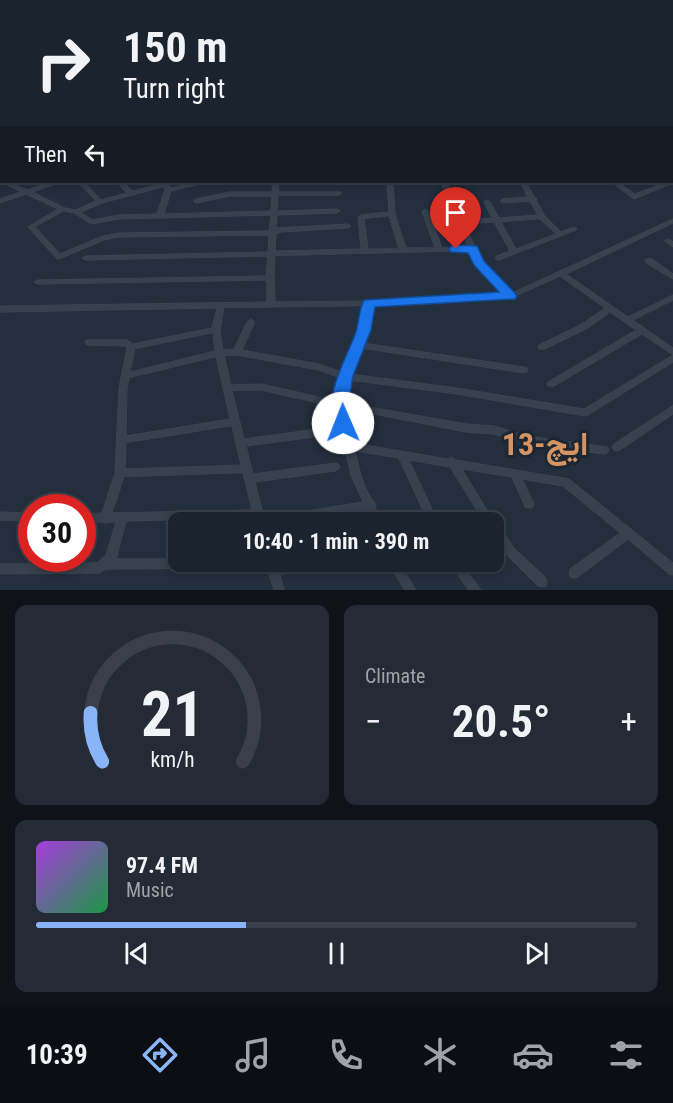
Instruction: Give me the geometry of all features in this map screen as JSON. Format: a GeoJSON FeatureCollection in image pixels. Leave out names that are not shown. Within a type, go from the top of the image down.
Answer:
{"type":"FeatureCollection","features":[{"type":"Feature","properties":{"kind":"street"},"geometry":{"type":"LineString","coordinates":[[11,183],[63,209],[76,212],[91,222],[119,217],[337,211]]}},
{"type":"Feature","properties":{"kind":"street"},"geometry":{"type":"LineString","coordinates":[[0,201],[50,183]]}},
{"type":"Feature","properties":{"kind":"street"},"geometry":{"type":"LineString","coordinates":[[82,183],[100,202]]}},
{"type":"Feature","properties":{"kind":"street"},"geometry":{"type":"LineString","coordinates":[[120,183],[131,194]]}},
{"type":"Feature","properties":{"kind":"street"},"geometry":{"type":"LineString","coordinates":[[168,190],[198,183]]}},
{"type":"Feature","properties":{"kind":"street"},"geometry":{"type":"LineString","coordinates":[[271,304],[270,278],[276,183]]}},
{"type":"Feature","properties":{"kind":"street"},"geometry":{"type":"LineString","coordinates":[[390,183],[392,214],[403,250]]}},
{"type":"Feature","properties":{"kind":"street"},"geometry":{"type":"LineString","coordinates":[[444,183],[478,263],[511,296]]}},
{"type":"Feature","properties":{"kind":"street"},"geometry":{"type":"LineString","coordinates":[[524,183],[542,217],[560,234]]}},
{"type":"Feature","properties":{"kind":"street"},"geometry":{"type":"LineString","coordinates":[[615,183],[634,197],[667,183]]}},
{"type":"Feature","properties":{"kind":"street"},"geometry":{"type":"LineString","coordinates":[[76,212],[100,202],[167,185],[168,190],[160,216]]}},
{"type":"Feature","properties":{"kind":"street"},"geometry":{"type":"LineString","coordinates":[[196,201],[230,194],[339,193]]}},
{"type":"Feature","properties":{"kind":"street"},"geometry":{"type":"LineString","coordinates":[[503,201],[534,199]]}},
{"type":"Feature","properties":{"kind":"street"},"geometry":{"type":"LineString","coordinates":[[487,202],[514,252]]}},
{"type":"Feature","properties":{"kind":"street"},"geometry":{"type":"LineString","coordinates":[[63,209],[31,227],[59,257],[102,238],[119,235],[273,232],[348,226]]}},
{"type":"Feature","properties":{"kind":"street"},"geometry":{"type":"LineString","coordinates":[[426,211],[439,249]]}},
{"type":"Feature","properties":{"kind":"street"},"geometry":{"type":"LineString","coordinates":[[365,251],[361,217],[392,214]]}},
{"type":"Feature","properties":{"kind":"street"},"geometry":{"type":"LineString","coordinates":[[461,222],[542,217]]}},
{"type":"Feature","properties":{"kind":"street"},"geometry":{"type":"LineString","coordinates":[[0,309],[369,303],[511,296],[673,221]]}},
{"type":"Feature","properties":{"kind":"street"},"geometry":{"type":"LineString","coordinates":[[499,258],[574,229]]}},
{"type":"Feature","properties":{"kind":"street"},"geometry":{"type":"LineString","coordinates":[[86,258],[472,249]]}},
{"type":"Feature","properties":{"kind":"street"},"geometry":{"type":"LineString","coordinates":[[649,261],[673,277]]}},
{"type":"Feature","properties":{"kind":"street"},"geometry":{"type":"LineString","coordinates":[[560,273],[673,352]]}},
{"type":"Feature","properties":{"kind":"street"},"geometry":{"type":"LineString","coordinates":[[38,282],[270,278]]}},
{"type":"Feature","properties":{"kind":"street"},"geometry":{"type":"LineString","coordinates":[[628,320],[673,297]]}},
{"type":"Feature","properties":{"kind":"street"},"geometry":{"type":"LineString","coordinates":[[369,303],[358,345],[345,376],[340,408],[356,475],[373,512]]}},
{"type":"Feature","properties":{"kind":"street"},"geometry":{"type":"LineString","coordinates":[[221,305],[216,330],[219,353],[256,512]]}},
{"type":"Feature","properties":{"kind":"street"},"geometry":{"type":"LineString","coordinates":[[542,347],[585,326],[610,308]]}},
{"type":"Feature","properties":{"kind":"street"},"geometry":{"type":"LineString","coordinates":[[237,352],[251,322]]}},
{"type":"Feature","properties":{"kind":"street"},"geometry":{"type":"LineString","coordinates":[[131,347],[216,330]]}},
{"type":"Feature","properties":{"kind":"street"},"geometry":{"type":"LineString","coordinates":[[551,384],[642,330]]}},
{"type":"Feature","properties":{"kind":"street"},"geometry":{"type":"LineString","coordinates":[[89,342],[127,343],[131,347]]}},
{"type":"Feature","properties":{"kind":"street"},"geometry":{"type":"LineString","coordinates":[[358,345],[524,370]]}},
{"type":"Feature","properties":{"kind":"street"},"geometry":{"type":"LineString","coordinates":[[105,519],[120,473],[125,376],[131,347]]}},
{"type":"Feature","properties":{"kind":"street"},"geometry":{"type":"LineString","coordinates":[[125,376],[219,353],[237,352],[319,366],[345,376],[457,391],[585,413],[673,358]]}},
{"type":"Feature","properties":{"kind":"street"},"geometry":{"type":"LineString","coordinates":[[226,388],[261,387],[315,399],[340,408],[369,410],[466,428],[494,430],[527,440],[604,450]]}},
{"type":"Feature","properties":{"kind":"street"},"geometry":{"type":"LineString","coordinates":[[617,447],[673,409]]}},
{"type":"Feature","properties":{"kind":"street"},"geometry":{"type":"LineString","coordinates":[[123,440],[234,422]]}},
{"type":"Feature","properties":{"kind":"street"},"geometry":{"type":"LineString","coordinates":[[240,443],[317,433],[331,448]]}},
{"type":"Feature","properties":{"kind":"street"},"geometry":{"type":"LineString","coordinates":[[348,446],[452,461],[567,482],[673,570]]}},
{"type":"Feature","properties":{"kind":"street"},"geometry":{"type":"LineString","coordinates":[[402,454],[428,512]]}},
{"type":"Feature","properties":{"kind":"street"},"geometry":{"type":"LineString","coordinates":[[452,461],[483,512]]}},
{"type":"Feature","properties":{"kind":"street"},"geometry":{"type":"LineString","coordinates":[[120,473],[247,474],[335,467]]}},
{"type":"Feature","properties":{"kind":"street"},"geometry":{"type":"LineString","coordinates":[[515,474],[529,504]]}},
{"type":"Feature","properties":{"kind":"street"},"geometry":{"type":"LineString","coordinates":[[327,512],[371,505]]}},
{"type":"Feature","properties":{"kind":"street"},"geometry":{"type":"LineString","coordinates":[[0,516],[18,517]]}},
{"type":"Feature","properties":{"kind":"street"},"geometry":{"type":"LineString","coordinates":[[96,519],[168,519]]}},
{"type":"Feature","properties":{"kind":"street"},"geometry":{"type":"LineString","coordinates":[[0,569],[99,568],[111,558],[122,519]]}},
{"type":"Feature","properties":{"kind":"street"},"geometry":{"type":"LineString","coordinates":[[574,573],[628,533]]}},
{"type":"Feature","properties":{"kind":"street"},"geometry":{"type":"LineString","coordinates":[[504,542],[542,582]]}},
{"type":"Feature","properties":{"kind":"street"},"geometry":{"type":"LineString","coordinates":[[104,564],[168,564]]}},
{"type":"Feature","properties":{"kind":"street"},"geometry":{"type":"LineString","coordinates":[[273,572],[279,590]]}},
{"type":"Feature","properties":{"kind":"street"},"geometry":{"type":"LineString","coordinates":[[399,572],[411,590]]}},
{"type":"Feature","properties":{"kind":"street"},"geometry":{"type":"LineString","coordinates":[[462,572],[476,590]]}},
{"type":"Feature","properties":{"kind":"district","name":"ایچ-13"},"geometry":{"type":"Point","coordinates":[545,444]}},
{"type":"Feature","properties":{"kind":"route"},"geometry":{"type":"LineString","coordinates":[[343,423],[340,408],[345,376],[364,330],[369,303],[511,296],[478,263],[472,249],[456,249]]}}]}
